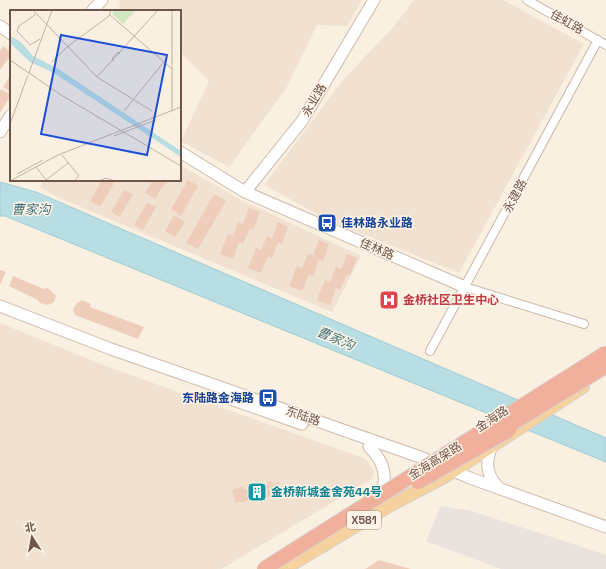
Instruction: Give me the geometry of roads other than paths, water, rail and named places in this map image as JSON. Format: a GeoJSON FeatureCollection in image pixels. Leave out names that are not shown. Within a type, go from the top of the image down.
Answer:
{"type":"FeatureCollection","features":[{"type":"Feature","properties":{"kind":"highway","name":"金海高架路"},"geometry":{"type":"LineString","coordinates":[[264,569],[606,353]]}},
{"type":"Feature","properties":{"kind":"highway","name":"金海高架路"},"geometry":{"type":"LineString","coordinates":[[275,569],[375,500],[606,366]]}},
{"type":"Feature","properties":{"kind":"highway"},"geometry":{"type":"LineString","coordinates":[[375,500],[538,413],[606,370]]}},
{"type":"Feature","properties":{"kind":"main road"},"geometry":{"type":"LineString","coordinates":[[93,10],[102,0]]}},
{"type":"Feature","properties":{"kind":"main road","name":"永业路"},"geometry":{"type":"LineString","coordinates":[[245,192],[302,121],[374,0]]}},
{"type":"Feature","properties":{"kind":"main road"},"geometry":{"type":"LineString","coordinates":[[0,26],[10,33]]}},
{"type":"Feature","properties":{"kind":"main road"},"geometry":{"type":"LineString","coordinates":[[0,132],[10,117]]}},
{"type":"Feature","properties":{"kind":"main road","name":"佳林路"},"geometry":{"type":"LineString","coordinates":[[181,153],[245,192],[465,287]]}},
{"type":"Feature","properties":{"kind":"main road","name":"东陆路"},"geometry":{"type":"LineString","coordinates":[[0,306],[420,465]]}},
{"type":"Feature","properties":{"kind":"main road","name":"东陆路"},"geometry":{"type":"LineString","coordinates":[[0,314],[101,354],[420,465],[500,489],[606,527]]}},
{"type":"Feature","properties":{"kind":"main road","name":"金海路"},"geometry":{"type":"LineString","coordinates":[[257,569],[375,500],[420,465],[606,348]]}},
{"type":"Feature","properties":{"kind":"main road","name":"金海路"},"geometry":{"type":"LineString","coordinates":[[284,569],[382,510],[450,473],[491,448],[567,398],[606,370]]}},
{"type":"Feature","properties":{"kind":"main road"},"geometry":{"type":"LineString","coordinates":[[369,447],[380,458],[384,473],[382,488],[375,500]]}},
{"type":"Feature","properties":{"kind":"main road"},"geometry":{"type":"LineString","coordinates":[[491,448],[487,462],[488,472],[492,480],[500,489]]}},
{"type":"Feature","properties":{"kind":"main road","name":"东陆路"},"geometry":{"type":"LineString","coordinates":[[450,473],[606,532]]}},
{"type":"Feature","properties":{"kind":"street","name":"佳虹路"},"geometry":{"type":"LineString","coordinates":[[527,0],[606,45]]}},
{"type":"Feature","properties":{"kind":"street","name":"永建路"},"geometry":{"type":"LineString","coordinates":[[430,351],[598,40]]}},
{"type":"Feature","properties":{"kind":"street","name":"佳林路"},"geometry":{"type":"LineString","coordinates":[[465,287],[584,324]]}},
{"type":"Feature","properties":{"kind":"water","name":"曹家沟"},"geometry":{"type":"Polygon","coordinates":[[[0,182],[36,192],[606,438],[606,462],[5,216],[0,216],[0,182]]]}},
{"type":"Feature","properties":{"kind":"place","name":"佳林路永业路"},"geometry":{"type":"Point","coordinates":[327,223]}},
{"type":"Feature","properties":{"kind":"place","name":"金桥社区卫生中心"},"geometry":{"type":"Point","coordinates":[389,300]}},
{"type":"Feature","properties":{"kind":"place","name":"东陆路金海路"},"geometry":{"type":"Point","coordinates":[268,398]}},
{"type":"Feature","properties":{"kind":"place","name":"金桥新城金舍苑44号"},"geometry":{"type":"Point","coordinates":[257,492]}}]}
